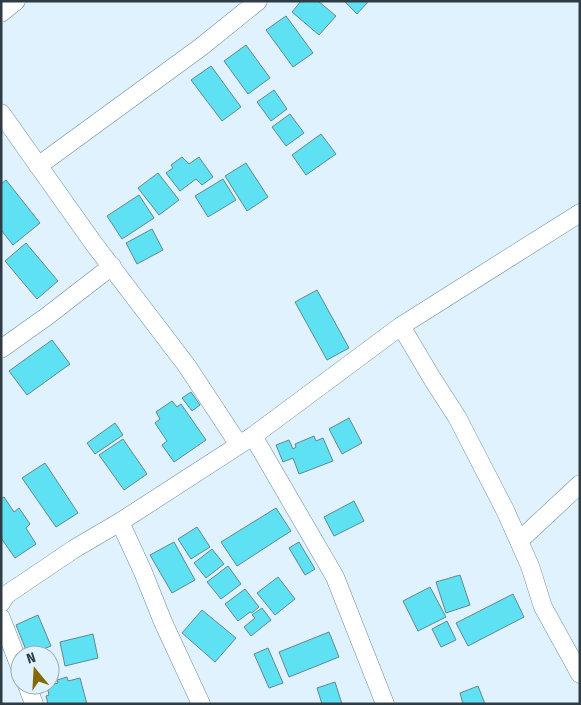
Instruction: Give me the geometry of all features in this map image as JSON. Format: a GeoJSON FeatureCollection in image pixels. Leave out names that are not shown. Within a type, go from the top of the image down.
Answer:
{"type":"FeatureCollection","features":[{"type":"Feature","properties":{"kind":"street"},"geometry":{"type":"LineString","coordinates":[[1,13],[16,1]]}},
{"type":"Feature","properties":{"kind":"street"},"geometry":{"type":"LineString","coordinates":[[38,166],[201,47],[258,1]]}},
{"type":"Feature","properties":{"kind":"street"},"geometry":{"type":"LineString","coordinates":[[1,112],[38,166],[112,266],[187,366],[246,440],[335,577],[384,704]]}},
{"type":"Feature","properties":{"kind":"street"},"geometry":{"type":"LineString","coordinates":[[1,602],[6,595],[74,549],[120,522],[246,440],[401,326],[580,213]]}},
{"type":"Feature","properties":{"kind":"street"},"geometry":{"type":"LineString","coordinates":[[1,349],[112,266]]}},
{"type":"Feature","properties":{"kind":"street"},"geometry":{"type":"LineString","coordinates":[[401,326],[457,416],[520,540],[543,606],[580,674]]}},
{"type":"Feature","properties":{"kind":"street"},"geometry":{"type":"LineString","coordinates":[[520,540],[580,484]]}},
{"type":"Feature","properties":{"kind":"street"},"geometry":{"type":"LineString","coordinates":[[120,522],[201,704]]}},
{"type":"Feature","properties":{"kind":"street"},"geometry":{"type":"LineString","coordinates":[[1,618],[11,645]]}},
{"type":"Feature","properties":{"kind":"building"},"geometry":{"type":"Polygon","coordinates":[[[301,1],[318,1],[336,16],[319,35],[292,12],[301,1]]]}},
{"type":"Feature","properties":{"kind":"building"},"geometry":{"type":"Polygon","coordinates":[[[344,1],[369,1],[357,14],[344,1]]]}},
{"type":"Feature","properties":{"kind":"building"},"geometry":{"type":"Polygon","coordinates":[[[286,16],[313,53],[293,67],[266,30],[286,16]]]}},
{"type":"Feature","properties":{"kind":"building"},"geometry":{"type":"Polygon","coordinates":[[[246,45],[270,78],[248,94],[224,61],[246,45]]]}},
{"type":"Feature","properties":{"kind":"building"},"geometry":{"type":"Polygon","coordinates":[[[211,66],[241,107],[222,121],[191,80],[211,66]]]}},
{"type":"Feature","properties":{"kind":"building"},"geometry":{"type":"Polygon","coordinates":[[[274,90],[287,109],[271,121],[257,102],[274,90]]]}},
{"type":"Feature","properties":{"kind":"building"},"geometry":{"type":"Polygon","coordinates":[[[290,114],[304,133],[286,146],[272,127],[290,114]]]}},
{"type":"Feature","properties":{"kind":"building"},"geometry":{"type":"Polygon","coordinates":[[[321,134],[336,154],[306,175],[292,155],[321,134]]]}},
{"type":"Feature","properties":{"kind":"building"},"geometry":{"type":"Polygon","coordinates":[[[182,157],[189,164],[199,157],[213,177],[202,185],[196,179],[180,191],[166,173],[173,168],[171,165],[182,157]]]}},
{"type":"Feature","properties":{"kind":"building"},"geometry":{"type":"Polygon","coordinates":[[[246,163],[268,197],[247,211],[225,176],[246,163]]]}},
{"type":"Feature","properties":{"kind":"building"},"geometry":{"type":"Polygon","coordinates":[[[158,173],[179,200],[159,215],[138,188],[158,173]]]}},
{"type":"Feature","properties":{"kind":"building"},"geometry":{"type":"Polygon","coordinates":[[[223,179],[236,200],[208,217],[195,196],[223,179]]]}},
{"type":"Feature","properties":{"kind":"building"},"geometry":{"type":"Polygon","coordinates":[[[6,180],[40,223],[13,245],[1,230],[1,184],[6,180]]]}},
{"type":"Feature","properties":{"kind":"building"},"geometry":{"type":"Polygon","coordinates":[[[139,195],[154,218],[122,239],[107,216],[139,195]]]}},
{"type":"Feature","properties":{"kind":"building"},"geometry":{"type":"Polygon","coordinates":[[[152,229],[163,250],[137,264],[126,243],[152,229]]]}},
{"type":"Feature","properties":{"kind":"building"},"geometry":{"type":"Polygon","coordinates":[[[26,243],[58,281],[37,299],[5,261],[26,243]]]}},
{"type":"Feature","properties":{"kind":"building"},"geometry":{"type":"Polygon","coordinates":[[[317,290],[349,348],[327,360],[295,302],[317,290]]]}},
{"type":"Feature","properties":{"kind":"building"},"geometry":{"type":"Polygon","coordinates":[[[52,340],[70,364],[27,395],[9,371],[52,340]]]}},
{"type":"Feature","properties":{"kind":"building"},"geometry":{"type":"Polygon","coordinates":[[[191,392],[200,405],[192,411],[182,398],[191,392]]]}},
{"type":"Feature","properties":{"kind":"building"},"geometry":{"type":"Polygon","coordinates":[[[172,401],[177,407],[181,404],[206,440],[174,462],[162,445],[167,441],[155,423],[160,419],[156,412],[172,401]]]}},
{"type":"Feature","properties":{"kind":"building"},"geometry":{"type":"Polygon","coordinates":[[[349,418],[362,443],[342,454],[329,429],[349,418]]]}},
{"type":"Feature","properties":{"kind":"building"},"geometry":{"type":"Polygon","coordinates":[[[115,423],[123,435],[95,454],[87,443],[115,423]]]}},
{"type":"Feature","properties":{"kind":"building"},"geometry":{"type":"Polygon","coordinates":[[[314,436],[316,441],[323,438],[333,461],[299,474],[293,458],[283,462],[276,445],[289,440],[293,449],[296,447],[295,444],[314,436]]]}},
{"type":"Feature","properties":{"kind":"building"},"geometry":{"type":"Polygon","coordinates":[[[123,439],[147,474],[124,490],[99,455],[123,439]]]}},
{"type":"Feature","properties":{"kind":"building"},"geometry":{"type":"Polygon","coordinates":[[[45,463],[78,513],[56,527],[22,478],[45,463]]]}},
{"type":"Feature","properties":{"kind":"building"},"geometry":{"type":"Polygon","coordinates":[[[4,497],[14,512],[19,508],[30,524],[26,528],[36,544],[15,558],[1,538],[1,499],[4,497]]]}},
{"type":"Feature","properties":{"kind":"building"},"geometry":{"type":"Polygon","coordinates":[[[354,501],[364,521],[334,536],[324,517],[354,501]]]}},
{"type":"Feature","properties":{"kind":"building"},"geometry":{"type":"Polygon","coordinates":[[[276,508],[291,531],[237,566],[221,542],[276,508]]]}},
{"type":"Feature","properties":{"kind":"building"},"geometry":{"type":"Polygon","coordinates":[[[197,527],[210,547],[191,559],[178,539],[197,527]]]}},
{"type":"Feature","properties":{"kind":"building"},"geometry":{"type":"Polygon","coordinates":[[[174,542],[195,580],[172,593],[150,555],[174,542]]]}},
{"type":"Feature","properties":{"kind":"building"},"geometry":{"type":"Polygon","coordinates":[[[299,542],[315,569],[305,575],[289,548],[299,542]]]}},
{"type":"Feature","properties":{"kind":"building"},"geometry":{"type":"Polygon","coordinates":[[[212,549],[224,564],[206,578],[194,563],[212,549]]]}},
{"type":"Feature","properties":{"kind":"building"},"geometry":{"type":"Polygon","coordinates":[[[228,566],[241,584],[221,599],[207,582],[228,566]]]}},
{"type":"Feature","properties":{"kind":"building"},"geometry":{"type":"Polygon","coordinates":[[[460,575],[470,605],[446,613],[436,582],[460,575]]]}},
{"type":"Feature","properties":{"kind":"building"},"geometry":{"type":"Polygon","coordinates":[[[278,577],[295,599],[275,615],[257,593],[278,577]]]}},
{"type":"Feature","properties":{"kind":"building"},"geometry":{"type":"Polygon","coordinates":[[[430,587],[446,617],[418,631],[403,601],[430,587]]]}},
{"type":"Feature","properties":{"kind":"building"},"geometry":{"type":"Polygon","coordinates":[[[245,589],[259,607],[238,621],[225,604],[245,589]]]}},
{"type":"Feature","properties":{"kind":"building"},"geometry":{"type":"Polygon","coordinates":[[[513,594],[524,617],[468,646],[456,623],[513,594]]]}},
{"type":"Feature","properties":{"kind":"building"},"geometry":{"type":"Polygon","coordinates":[[[262,608],[271,620],[251,636],[244,627],[255,618],[252,615],[262,608]]]}},
{"type":"Feature","properties":{"kind":"building"},"geometry":{"type":"Polygon","coordinates":[[[202,610],[236,638],[215,662],[182,633],[202,610]]]}},
{"type":"Feature","properties":{"kind":"building"},"geometry":{"type":"Polygon","coordinates":[[[38,615],[51,645],[24,645],[16,625],[38,615]]]}},
{"type":"Feature","properties":{"kind":"building"},"geometry":{"type":"Polygon","coordinates":[[[447,621],[456,640],[441,647],[432,629],[447,621]]]}},
{"type":"Feature","properties":{"kind":"building"},"geometry":{"type":"Polygon","coordinates":[[[329,632],[339,657],[289,677],[279,652],[329,632]]]}},
{"type":"Feature","properties":{"kind":"building"},"geometry":{"type":"Polygon","coordinates":[[[93,634],[98,658],[65,666],[60,642],[93,634]]]}},
{"type":"Feature","properties":{"kind":"building"},"geometry":{"type":"Polygon","coordinates":[[[268,648],[283,683],[269,688],[254,654],[268,648]]]}},
{"type":"Feature","properties":{"kind":"building"},"geometry":{"type":"Polygon","coordinates":[[[67,677],[68,681],[80,678],[87,704],[48,704],[46,696],[60,695],[60,679],[67,677]]]}},
{"type":"Feature","properties":{"kind":"building"},"geometry":{"type":"Polygon","coordinates":[[[335,682],[342,704],[322,704],[317,688],[335,682]]]}},
{"type":"Feature","properties":{"kind":"building"},"geometry":{"type":"Polygon","coordinates":[[[478,686],[485,704],[463,704],[460,693],[478,686]]]}}]}
